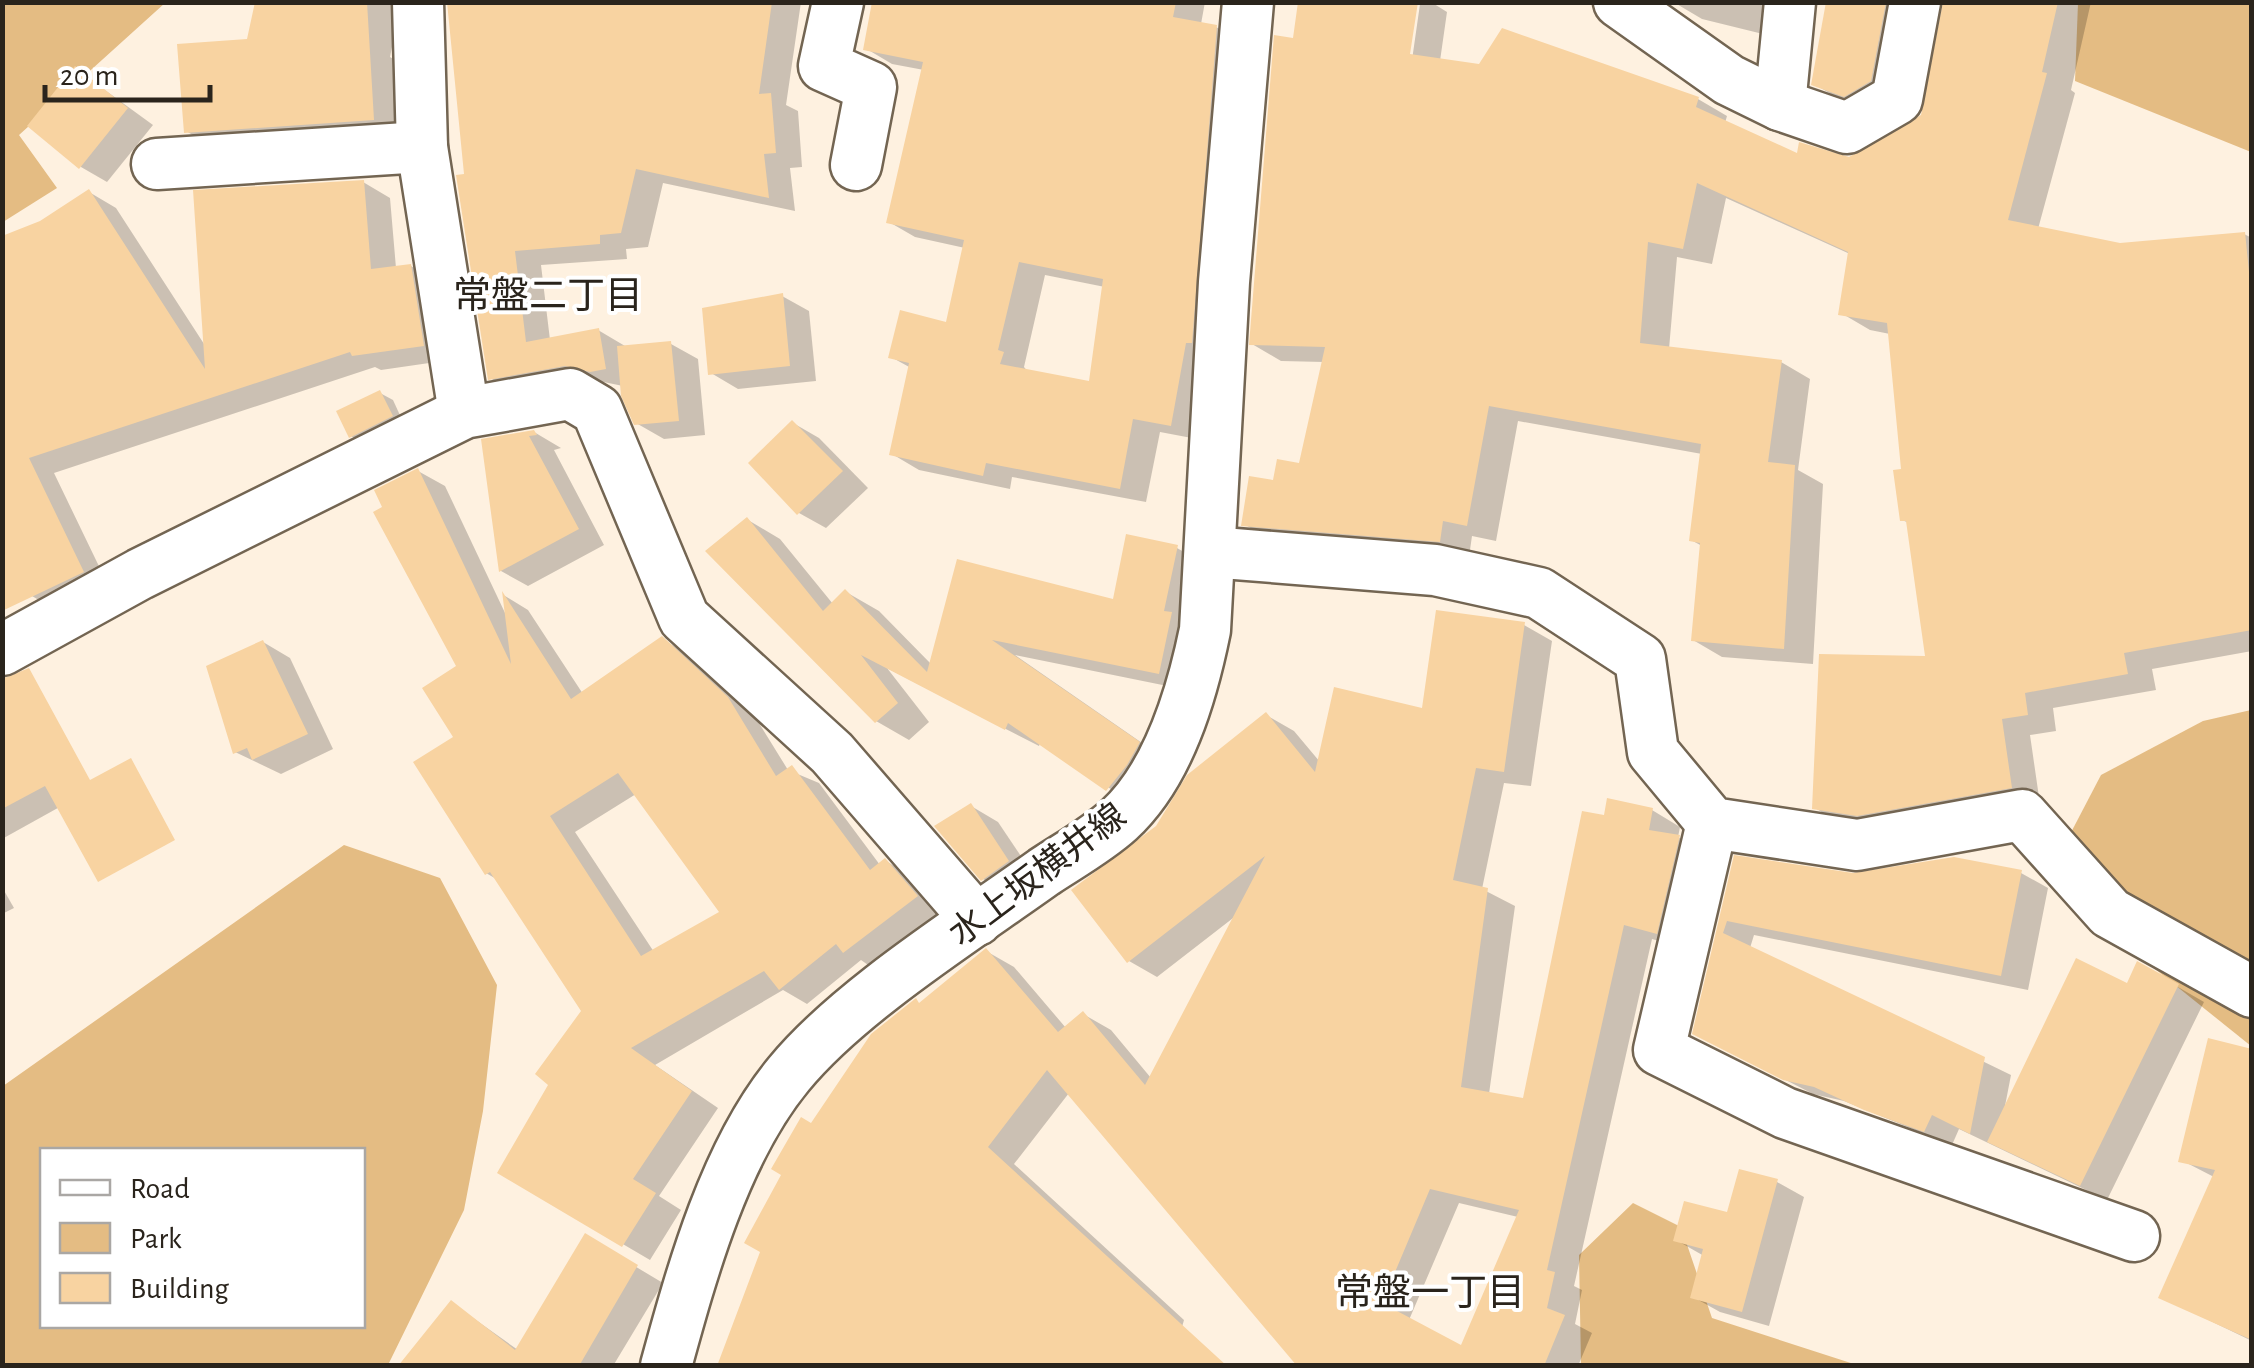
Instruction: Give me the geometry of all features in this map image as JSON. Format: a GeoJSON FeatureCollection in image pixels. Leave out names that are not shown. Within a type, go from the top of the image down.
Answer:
{"type":"FeatureCollection","features":[{"type":"Feature","properties":{"kind":"street"},"geometry":{"type":"LineString","coordinates":[[418,2],[422,148],[464,413]]}},
{"type":"Feature","properties":{"kind":"street"},"geometry":{"type":"LineString","coordinates":[[838,2],[824,66],[871,87],[856,165]]}},
{"type":"Feature","properties":{"kind":"street","name":"水上坂横井線"},"geometry":{"type":"LineString","coordinates":[[666,1366],[691,1273],[718,1204],[753,1129],[788,1074],[842,1022],[1120,819],[1166,754],[1194,686],[1205,630],[1224,282],[1248,2]]}},
{"type":"Feature","properties":{"kind":"street"},"geometry":{"type":"LineString","coordinates":[[1619,2],[1729,80],[1780,105],[1848,128],[1897,99],[1914,2]]}},
{"type":"Feature","properties":{"kind":"street"},"geometry":{"type":"LineString","coordinates":[[1780,105],[1790,2]]}},
{"type":"Feature","properties":{"kind":"street"},"geometry":{"type":"LineString","coordinates":[[157,164],[422,148]]}},
{"type":"Feature","properties":{"kind":"street"},"geometry":{"type":"LineString","coordinates":[[2,650],[140,574],[464,413],[570,394],[597,410],[684,618],[832,752],[977,920]]}},
{"type":"Feature","properties":{"kind":"street"},"geometry":{"type":"LineString","coordinates":[[1210,552],[1435,570],[1538,594],[1640,659],[1653,752],[1712,823],[1857,845],[2022,815],[2110,913],[2252,992]]}},
{"type":"Feature","properties":{"kind":"street"},"geometry":{"type":"LineString","coordinates":[[1712,823],[1659,1050],[1785,1113],[2134,1236]]}},
{"type":"Feature","properties":{"kind":"green space"},"geometry":{"type":"Polygon","coordinates":[[[3,3],[165,3],[19,135],[57,188],[3,222],[3,3]]]}},
{"type":"Feature","properties":{"kind":"green space"},"geometry":{"type":"Polygon","coordinates":[[[2078,3],[2251,3],[2251,152],[2075,81],[2078,3]]]}},
{"type":"Feature","properties":{"kind":"green space"},"geometry":{"type":"Polygon","coordinates":[[[2251,710],[2251,1046],[2109,932],[2066,842],[2101,775],[2203,721],[2251,710]]]}},
{"type":"Feature","properties":{"kind":"green space"},"geometry":{"type":"Polygon","coordinates":[[[344,845],[440,878],[497,985],[483,1111],[464,1210],[389,1363],[3,1365],[3,1086],[344,845]]]}},
{"type":"Feature","properties":{"kind":"green space"},"geometry":{"type":"Polygon","coordinates":[[[1633,1203],[1681,1227],[1712,1318],[1857,1365],[1581,1365],[1579,1255],[1633,1203]]]}},
{"type":"Feature","properties":{"kind":"building"},"geometry":{"type":"Polygon","coordinates":[[[255,2],[367,2],[374,120],[184,133],[177,44],[247,39],[255,2]]]}},
{"type":"Feature","properties":{"kind":"building"},"geometry":{"type":"Polygon","coordinates":[[[447,2],[772,2],[759,94],[771,93],[776,153],[764,154],[769,198],[636,169],[621,233],[600,235],[600,244],[515,251],[526,342],[599,328],[606,369],[590,372],[565,366],[488,380],[456,175],[464,174],[447,2]]]}},
{"type":"Feature","properties":{"kind":"building"},"geometry":{"type":"Polygon","coordinates":[[[872,2],[1176,2],[1173,17],[1217,25],[1192,343],[1186,343],[1171,426],[1133,419],[1120,489],[986,463],[983,476],[889,455],[909,363],[888,358],[900,310],[946,322],[964,240],[886,223],[923,62],[863,50],[872,2]],[[1019,262],[998,350],[1004,352],[1000,364],[1089,381],[1103,279],[1019,262]]]}},
{"type":"Feature","properties":{"kind":"building"},"geometry":{"type":"Polygon","coordinates":[[[1298,2],[1418,2],[1410,54],[1479,64],[1502,28],[1699,97],[1696,107],[1797,153],[1799,142],[1849,157],[1921,115],[1943,2],[2058,2],[2042,72],[2047,73],[2008,220],[2120,243],[2245,232],[2252,302],[2252,630],[2124,653],[2128,674],[2025,693],[2028,715],[2002,719],[2012,788],[1857,816],[1812,809],[1819,654],[1925,656],[1906,521],[1900,521],[1893,470],[1901,469],[1887,323],[1838,315],[1848,252],[1697,183],[1683,249],[1648,242],[1640,343],[1782,360],[1768,462],[1795,465],[1784,649],[1691,641],[1700,543],[1689,541],[1701,444],[1489,406],[1467,526],[1443,521],[1440,542],[1241,526],[1249,476],[1273,480],[1277,459],[1299,463],[1325,347],[1249,345],[1274,35],[1293,38],[1298,2]]]}},
{"type":"Feature","properties":{"kind":"building"},"geometry":{"type":"Polygon","coordinates":[[[1826,2],[1886,2],[1871,81],[1844,97],[1811,85],[1826,2]]]}},
{"type":"Feature","properties":{"kind":"building"},"geometry":{"type":"Polygon","coordinates":[[[75,66],[128,108],[79,169],[27,126],[75,66]]]}},
{"type":"Feature","properties":{"kind":"building"},"geometry":{"type":"Polygon","coordinates":[[[364,180],[371,269],[411,264],[424,346],[352,356],[350,352],[29,458],[84,572],[2,611],[2,236],[40,221],[89,189],[205,369],[193,190],[364,180]]]}},
{"type":"Feature","properties":{"kind":"building"},"geometry":{"type":"Polygon","coordinates":[[[783,293],[790,366],[708,375],[702,308],[783,293]]]}},
{"type":"Feature","properties":{"kind":"building"},"geometry":{"type":"Polygon","coordinates":[[[671,341],[679,421],[634,425],[621,396],[617,346],[671,341]]]}},
{"type":"Feature","properties":{"kind":"building"},"geometry":{"type":"Polygon","coordinates":[[[380,390],[393,416],[349,438],[336,411],[380,390]]]}},
{"type":"Feature","properties":{"kind":"building"},"geometry":{"type":"Polygon","coordinates":[[[792,420],[843,471],[797,515],[748,463],[792,420]]]}},
{"type":"Feature","properties":{"kind":"building"},"geometry":{"type":"Polygon","coordinates":[[[534,430],[537,435],[529,436],[579,529],[499,572],[481,439],[534,430]]]}},
{"type":"Feature","properties":{"kind":"building"},"geometry":{"type":"Polygon","coordinates":[[[418,468],[511,664],[502,591],[571,699],[662,636],[728,697],[776,776],[792,765],[870,870],[885,858],[918,896],[843,953],[836,944],[779,990],[764,971],[631,1048],[692,1091],[633,1179],[656,1193],[622,1247],[497,1173],[548,1085],[535,1074],[581,1011],[490,872],[485,875],[413,762],[453,737],[422,688],[456,666],[373,512],[382,507],[374,490],[418,468]],[[618,773],[550,816],[641,956],[719,912],[618,773]]]}},
{"type":"Feature","properties":{"kind":"building"},"geometry":{"type":"Polygon","coordinates":[[[747,517],[823,611],[845,589],[927,672],[957,559],[1113,599],[1126,534],[1178,545],[1164,611],[1172,612],[1159,674],[992,640],[1140,742],[1127,765],[1106,791],[1008,723],[1005,730],[861,655],[898,703],[875,723],[705,551],[747,517]]]}},
{"type":"Feature","properties":{"kind":"building"},"geometry":{"type":"Polygon","coordinates":[[[1436,610],[1525,622],[1504,772],[1476,768],[1453,880],[1488,888],[1461,1087],[1523,1098],[1582,811],[1604,815],[1607,798],[1653,808],[1649,830],[1680,835],[1657,934],[1624,925],[1547,1270],[1555,1272],[1547,1308],[1565,1315],[1544,1366],[1297,1366],[1047,1070],[988,1147],[1227,1366],[717,1366],[760,1252],[744,1243],[781,1175],[771,1169],[801,1117],[811,1123],[871,1034],[916,998],[919,1003],[986,948],[1058,1032],[1083,1011],[1145,1085],[1265,856],[1127,963],[1071,890],[1156,826],[1187,775],[1266,712],[1315,772],[1334,687],[1422,708],[1436,610]],[[1430,1189],[1382,1303],[1461,1345],[1519,1210],[1430,1189]]]}},
{"type":"Feature","properties":{"kind":"building"},"geometry":{"type":"Polygon","coordinates":[[[263,640],[308,734],[252,760],[247,748],[233,754],[206,666],[263,640]]]}},
{"type":"Feature","properties":{"kind":"building"},"geometry":{"type":"Polygon","coordinates":[[[29,668],[90,780],[131,758],[175,840],[98,882],[45,786],[2,809],[2,679],[29,668]]]}},
{"type":"Feature","properties":{"kind":"building"},"geometry":{"type":"Polygon","coordinates":[[[971,803],[1009,861],[981,881],[934,826],[971,803]]]}},
{"type":"Feature","properties":{"kind":"building"},"geometry":{"type":"Polygon","coordinates":[[[1734,855],[1853,873],[1954,857],[2022,870],[2001,976],[1727,921],[1723,933],[1985,1057],[1970,1134],[1932,1115],[1924,1132],[1814,1087],[1783,1080],[1692,1034],[1734,855]]]}},
{"type":"Feature","properties":{"kind":"building"},"geometry":{"type":"Polygon","coordinates":[[[2076,958],[2127,983],[2137,961],[2179,984],[2080,1186],[1987,1142],[2076,958]]]}},
{"type":"Feature","properties":{"kind":"building"},"geometry":{"type":"Polygon","coordinates":[[[2208,1038],[2252,1049],[2252,1340],[2158,1298],[2215,1170],[2178,1162],[2208,1038]]]}},
{"type":"Feature","properties":{"kind":"building"},"geometry":{"type":"Polygon","coordinates":[[[1739,1169],[1778,1179],[1742,1312],[1690,1298],[1703,1249],[1673,1241],[1684,1201],[1727,1212],[1739,1169]]]}},
{"type":"Feature","properties":{"kind":"building"},"geometry":{"type":"Polygon","coordinates":[[[585,1233],[638,1265],[579,1366],[398,1366],[451,1300],[515,1350],[585,1233]]]}},
{"type":"Feature","properties":{"kind":"district","name":"常盤二丁目"},"geometry":{"type":"Point","coordinates":[548,295]}},
{"type":"Feature","properties":{"kind":"district","name":"常盤一丁目"},"geometry":{"type":"Point","coordinates":[1430,1292]}}]}
